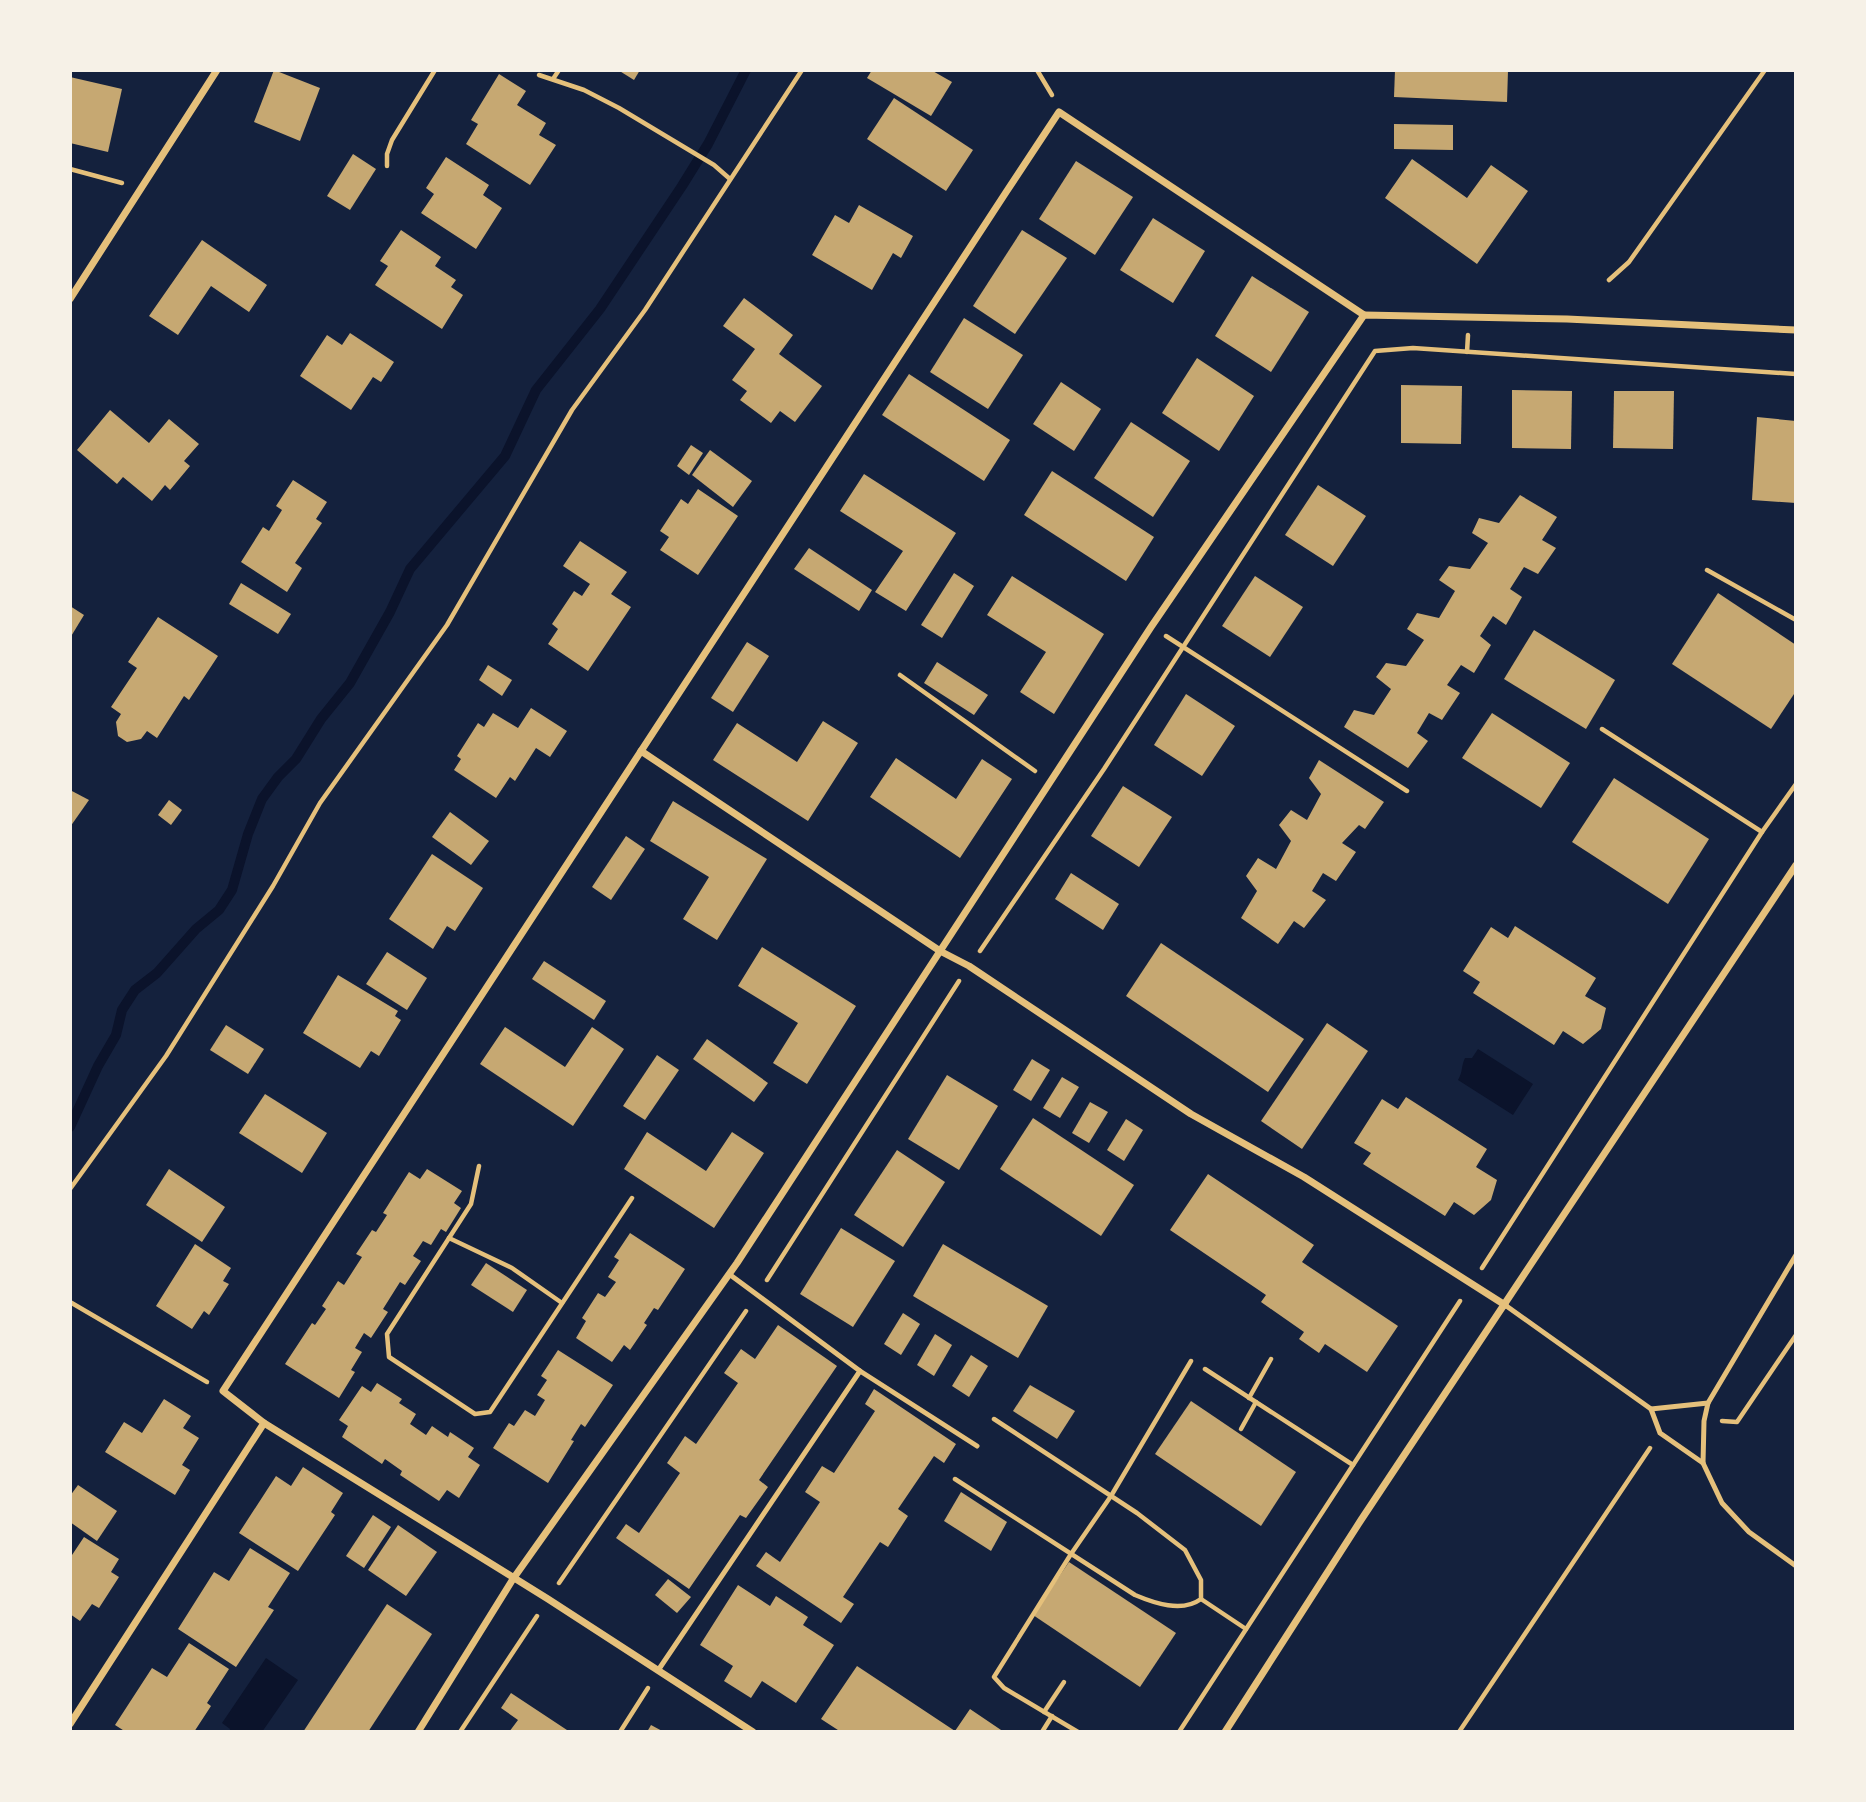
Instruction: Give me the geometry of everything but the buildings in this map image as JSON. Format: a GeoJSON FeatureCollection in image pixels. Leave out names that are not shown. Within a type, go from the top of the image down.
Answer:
{"type":"FeatureCollection","features":[{"type":"Feature","properties":{"kind":"street"},"geometry":{"type":"LineString","coordinates":[[70,299],[217,70]]}},
{"type":"Feature","properties":{"kind":"street"},"geometry":{"type":"LineString","coordinates":[[753,1732],[548,1599],[264,1423],[223,1391],[428,1081],[851,426],[1059,112],[1364,315],[1567,319],[1796,330]]}},
{"type":"Feature","properties":{"kind":"street"},"geometry":{"type":"LineString","coordinates":[[418,1732],[513,1579],[729,1274],[1151,627],[1364,315]]}},
{"type":"Feature","properties":{"kind":"street"},"geometry":{"type":"LineString","coordinates":[[641,751],[940,951],[969,966],[1191,1114],[1304,1177],[1505,1305]]}},
{"type":"Feature","properties":{"kind":"street"},"geometry":{"type":"LineString","coordinates":[[1225,1732],[1354,1532],[1796,865]]}},
{"type":"Feature","properties":{"kind":"street"},"geometry":{"type":"LineString","coordinates":[[70,1724],[264,1423]]}},
{"type":"Feature","properties":{"kind":"lane"},"geometry":{"type":"LineString","coordinates":[[1796,1255],[1708,1403],[1704,1421],[1703,1463],[1722,1503],[1749,1532],[1796,1566]]}},
{"type":"Feature","properties":{"kind":"lane"},"geometry":{"type":"LineString","coordinates":[[729,1274],[860,1371],[976,1446]]}},
{"type":"Feature","properties":{"kind":"lane"},"geometry":{"type":"LineString","coordinates":[[1505,1305],[1651,1409],[1660,1433],[1703,1463]]}},
{"type":"Feature","properties":{"kind":"lane"},"geometry":{"type":"LineString","coordinates":[[659,1670],[860,1371]]}},
{"type":"Feature","properties":{"kind":"lane"},"geometry":{"type":"LineString","coordinates":[[1651,1409],[1708,1403]]}},
{"type":"Feature","properties":{"kind":"path"},"geometry":{"type":"LineString","coordinates":[[387,166],[391,140],[435,70]]}},
{"type":"Feature","properties":{"kind":"path"},"geometry":{"type":"LineString","coordinates":[[553,79],[559,70]]}},
{"type":"Feature","properties":{"kind":"path"},"geometry":{"type":"LineString","coordinates":[[70,1189],[166,1056],[273,886],[320,803],[447,625],[572,410],[645,310],[802,70]]}},
{"type":"Feature","properties":{"kind":"path"},"geometry":{"type":"LineString","coordinates":[[1037,70],[1045,79],[1059,112]]}},
{"type":"Feature","properties":{"kind":"path"},"geometry":{"type":"LineString","coordinates":[[1609,281],[1629,262],[1765,70]]}},
{"type":"Feature","properties":{"kind":"path"},"geometry":{"type":"LineString","coordinates":[[539,75],[584,90],[619,107],[714,165],[730,179]]}},
{"type":"Feature","properties":{"kind":"path"},"geometry":{"type":"LineString","coordinates":[[70,169],[119,181],[138,192]]}},
{"type":"Feature","properties":{"kind":"path"},"geometry":{"type":"LineString","coordinates":[[460,1732],[758,1294],[969,966],[1104,769],[1375,351],[1413,348],[1796,374]]}},
{"type":"Feature","properties":{"kind":"path"},"geometry":{"type":"LineString","coordinates":[[1707,570],[1796,620]]}},
{"type":"Feature","properties":{"kind":"path"},"geometry":{"type":"LineString","coordinates":[[1151,627],[1407,791]]}},
{"type":"Feature","properties":{"kind":"path"},"geometry":{"type":"LineString","coordinates":[[900,675],[1050,781]]}},
{"type":"Feature","properties":{"kind":"path"},"geometry":{"type":"LineString","coordinates":[[1602,729],[1762,832]]}},
{"type":"Feature","properties":{"kind":"path"},"geometry":{"type":"LineString","coordinates":[[1179,1732],[1762,832],[1796,784]]}},
{"type":"Feature","properties":{"kind":"path"},"geometry":{"type":"LineString","coordinates":[[479,1166],[471,1204],[387,1334],[389,1357],[475,1414],[490,1412],[632,1198]]}},
{"type":"Feature","properties":{"kind":"path"},"geometry":{"type":"LineString","coordinates":[[449,1238],[512,1268],[562,1303]]}},
{"type":"Feature","properties":{"kind":"path"},"geometry":{"type":"LineString","coordinates":[[70,1302],[223,1391]]}},
{"type":"Feature","properties":{"kind":"path"},"geometry":{"type":"LineString","coordinates":[[1249,1398],[1271,1359]]}},
{"type":"Feature","properties":{"kind":"path"},"geometry":{"type":"LineString","coordinates":[[1078,1732],[1004,1688],[994,1677],[1071,1554],[1111,1496],[1191,1361]]}},
{"type":"Feature","properties":{"kind":"path"},"geometry":{"type":"LineString","coordinates":[[1205,1369],[1353,1465]]}},
{"type":"Feature","properties":{"kind":"path"},"geometry":{"type":"LineString","coordinates":[[1241,1429],[1256,1402]]}},
{"type":"Feature","properties":{"kind":"path"},"geometry":{"type":"LineString","coordinates":[[994,1419],[1111,1496],[1185,1550],[1201,1580],[1200,1599]]}},
{"type":"Feature","properties":{"kind":"path"},"geometry":{"type":"LineString","coordinates":[[1459,1732],[1660,1433]]}},
{"type":"Feature","properties":{"kind":"path"},"geometry":{"type":"LineString","coordinates":[[955,1479],[1135,1595],[1151,1602],[1185,1605],[1200,1599]]}},
{"type":"Feature","properties":{"kind":"path"},"geometry":{"type":"LineString","coordinates":[[1200,1599],[1246,1629]]}},
{"type":"Feature","properties":{"kind":"path"},"geometry":{"type":"LineString","coordinates":[[620,1732],[659,1670]]}},
{"type":"Feature","properties":{"kind":"path"},"geometry":{"type":"LineString","coordinates":[[1044,1712],[1064,1682]]}},
{"type":"Feature","properties":{"kind":"path"},"geometry":{"type":"LineString","coordinates":[[1042,1732],[1052,1716]]}},
{"type":"Feature","properties":{"kind":"water"},"geometry":{"type":"Polygon","coordinates":[[[1478,1049],[1533,1084],[1513,1115],[1458,1080],[1465,1058],[1472,1058],[1478,1049]]]}},
{"type":"Feature","properties":{"kind":"water"},"geometry":{"type":"Polygon","coordinates":[[[266,1658],[298,1680],[262,1732],[229,1732],[230,1729],[222,1723],[266,1658]]]}},
{"type":"Feature","properties":{"kind":"waterway"},"geometry":{"type":"LineString","coordinates":[[70,1127],[98,1066],[116,1035],[122,1010],[135,990],[157,973],[196,929],[219,910],[232,890],[248,834],[262,799],[296,759],[321,719],[350,683],[390,612],[410,569],[505,456],[536,390],[600,309],[682,186],[708,144],[746,70]]}}]}
